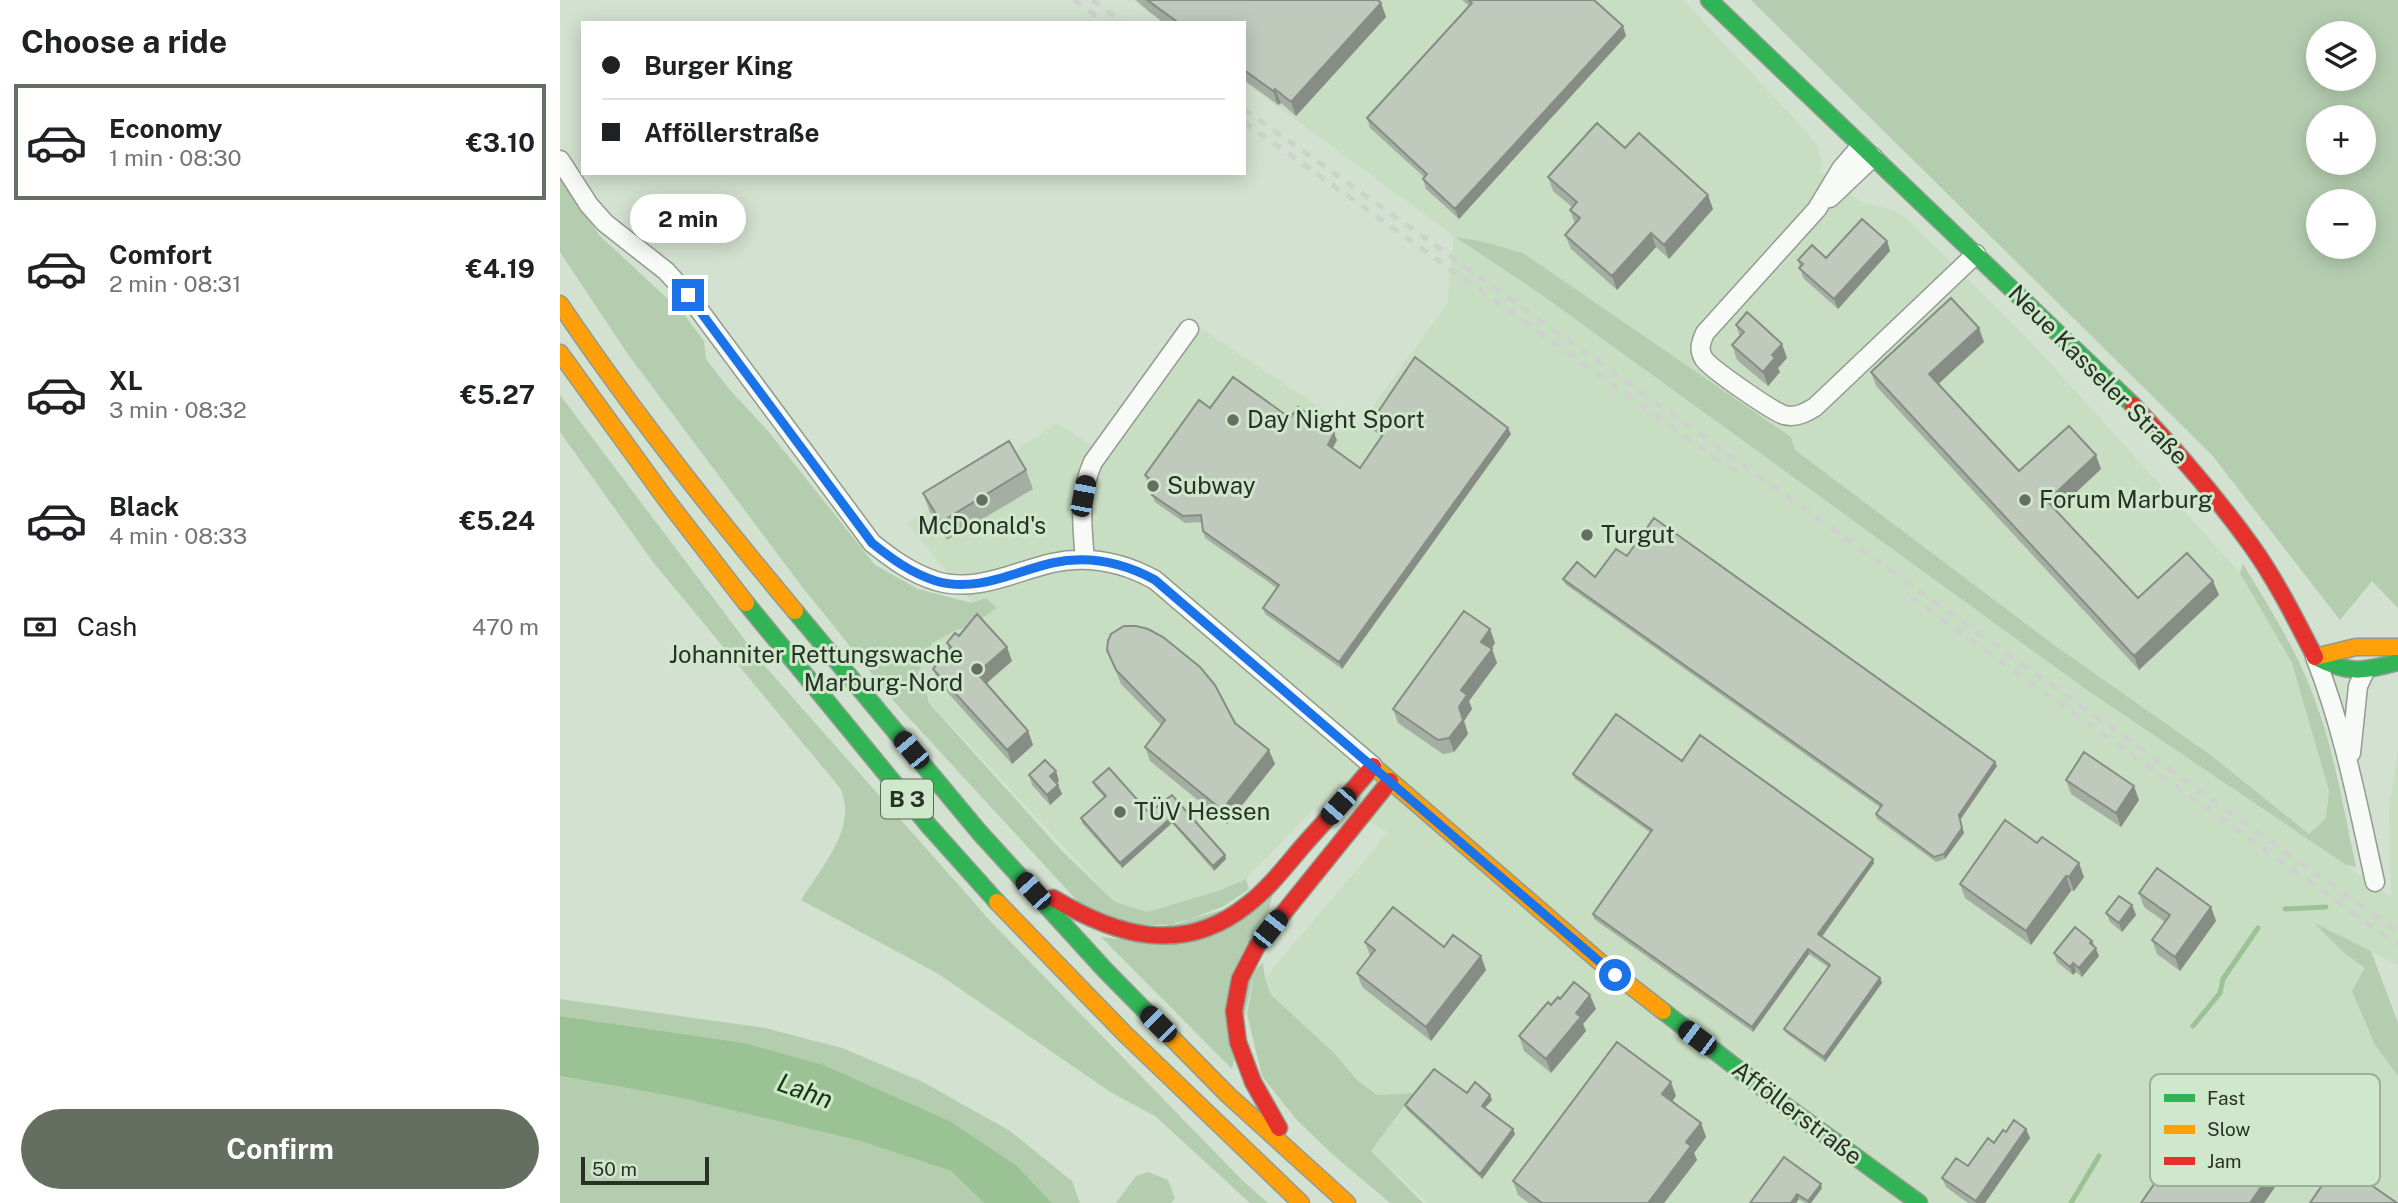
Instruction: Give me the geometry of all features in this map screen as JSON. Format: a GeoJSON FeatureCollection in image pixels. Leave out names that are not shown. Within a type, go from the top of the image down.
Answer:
{"type":"FeatureCollection","features":[{"type":"Feature","properties":{"kind":"main road","name":"Neue Kasseler Straße"},"geometry":{"type":"LineString","coordinates":[[1709,0],[2127,398],[2193,472],[2255,551],[2295,613],[2315,657]]}},
{"type":"Feature","properties":{"kind":"main road","name":"B 3"},"geometry":{"type":"LineString","coordinates":[[560,303],[604,370],[705,503],[980,833],[1105,970],[1228,1095],[1347,1203]]}},
{"type":"Feature","properties":{"kind":"main road","name":"B 3"},"geometry":{"type":"LineString","coordinates":[[560,353],[752,613],[956,857],[1083,991],[1301,1203]]}},
{"type":"Feature","properties":{"kind":"main road"},"geometry":{"type":"LineString","coordinates":[[2315,657],[2355,645],[2398,648]]}},
{"type":"Feature","properties":{"kind":"main road"},"geometry":{"type":"LineString","coordinates":[[2315,657],[2335,668],[2350,672],[2398,662]]}},
{"type":"Feature","properties":{"kind":"main road"},"geometry":{"type":"LineString","coordinates":[[1015,872],[1078,914],[1097,923],[1137,935],[1168,937],[1189,934],[1224,920],[1253,900],[1289,863],[1373,766]]}},
{"type":"Feature","properties":{"kind":"main road","name":"Afföllerstraße"},"geometry":{"type":"LineString","coordinates":[[1373,766],[1600,962],[1787,1107],[1919,1203]]}},
{"type":"Feature","properties":{"kind":"main road"},"geometry":{"type":"LineString","coordinates":[[1292,1151],[1242,1057],[1234,1025],[1237,989],[1257,946],[1390,781]]}},
{"type":"Feature","properties":{"kind":"street"},"geometry":{"type":"LineString","coordinates":[[1867,152],[1841,169],[1821,204],[1704,333],[1700,351],[1710,365],[1773,410],[1796,416],[1815,407],[1976,254]]}},
{"type":"Feature","properties":{"kind":"street","name":"Afföllerstraße"},"geometry":{"type":"LineString","coordinates":[[560,160],[589,205],[605,223],[666,271],[688,295],[872,543],[900,565],[939,582],[962,584],[1002,580],[1050,563],[1101,560],[1126,566],[1155,580],[1373,766]]}},
{"type":"Feature","properties":{"kind":"street"},"geometry":{"type":"LineString","coordinates":[[1085,560],[1081,510],[1085,483],[1093,462],[1189,328]]}},
{"type":"Feature","properties":{"kind":"street","name":"Neue Kasseler Straße"},"geometry":{"type":"LineString","coordinates":[[2315,657],[2332,701],[2350,767],[2375,882]]}},
{"type":"Feature","properties":{"kind":"street"},"geometry":{"type":"LineString","coordinates":[[2350,767],[2356,699],[2365,671]]}},
{"type":"Feature","properties":{"kind":"shaded area"},"geometry":{"type":"Polygon","coordinates":[[[1132,0],[1683,0],[1817,145],[1822,164],[1820,172],[1861,202],[1894,210],[1905,217],[2029,340],[2240,573],[2292,663],[2329,791],[2326,818],[2309,834],[2212,756],[2057,647],[1794,450],[1791,437],[1690,368],[1480,241],[1456,238],[1542,295],[2084,688],[2391,896],[2389,811],[2398,749],[2398,965],[2317,925],[2344,953],[2366,968],[2375,1045],[2398,1076],[2398,1203],[1428,1203],[1371,1151],[1395,1119],[1271,995],[1265,978],[1388,833],[1327,795],[1246,879],[1218,891],[1147,912],[1115,902],[930,703],[920,665],[932,643],[972,603],[907,523],[1057,423],[1110,458],[1202,329],[1355,431],[1447,304],[1454,236],[1246,83],[1246,21],[1161,21],[1132,0]]]}},
{"type":"Feature","properties":{"kind":"shaded area"},"geometry":{"type":"Polygon","coordinates":[[[1751,0],[2398,0],[2398,608],[2372,581],[2340,620],[2212,455],[1751,0]]]}},
{"type":"Feature","properties":{"kind":"shaded area"},"geometry":{"type":"Polygon","coordinates":[[[560,176],[599,235],[683,313],[704,341],[706,359],[729,389],[768,431],[875,565],[918,589],[972,603],[986,598],[997,608],[969,627],[956,630],[932,643],[920,665],[929,703],[1062,851],[1115,902],[1147,912],[1218,891],[1246,879],[1249,889],[1224,906],[1177,924],[1140,926],[1080,904],[898,706],[800,584],[627,353],[560,252],[560,176]]]}},
{"type":"Feature","properties":{"kind":"shaded area"},"geometry":{"type":"Polygon","coordinates":[[[1455,237],[1523,253],[1791,437],[1795,450],[2057,647],[2212,756],[2309,834],[2326,818],[2329,791],[2292,663],[2240,573],[2243,564],[2284,633],[2310,687],[2324,726],[2356,867],[2346,865],[2084,688],[1542,295],[1455,237]]]}},
{"type":"Feature","properties":{"kind":"shaded area"},"geometry":{"type":"Polygon","coordinates":[[[560,395],[763,664],[993,924],[1243,1181],[1268,1203],[1250,1203],[1155,1116],[1112,1093],[937,973],[801,900],[827,861],[841,832],[845,802],[840,788],[653,562],[560,432],[560,395]]]}},
{"type":"Feature","properties":{"kind":"shaded area"},"geometry":{"type":"Polygon","coordinates":[[[1272,896],[1232,1069],[1101,937],[1119,939],[1272,896]]]}},
{"type":"Feature","properties":{"kind":"shaded area"},"geometry":{"type":"Polygon","coordinates":[[[2314,923],[2371,951],[2398,1023],[2398,1076],[2375,1045],[2352,991],[2365,968],[2344,953],[2314,923]]]}},
{"type":"Feature","properties":{"kind":"shaded area"},"geometry":{"type":"Polygon","coordinates":[[[1263,963],[1271,995],[1334,1053],[1357,1080],[1377,1095],[1414,1093],[1371,1151],[1423,1203],[1390,1203],[1295,1118],[1262,1076],[1247,1014],[1255,970],[1263,963]]]}},
{"type":"Feature","properties":{"kind":"shaded area"},"geometry":{"type":"Polygon","coordinates":[[[560,999],[765,1028],[842,1048],[923,1082],[1010,1131],[1072,1181],[1080,1203],[1052,1203],[1016,1165],[950,1121],[824,1065],[745,1043],[560,1016],[560,999]]]}},
{"type":"Feature","properties":{"kind":"shaded area"},"geometry":{"type":"Polygon","coordinates":[[[560,1076],[677,1097],[860,1141],[951,1171],[984,1203],[560,1203],[560,1076]]]}},
{"type":"Feature","properties":{"kind":"shaded area"},"geometry":{"type":"Polygon","coordinates":[[[1148,1172],[1168,1180],[1175,1198],[1171,1203],[1116,1203],[1136,1176],[1148,1172]]]}},
{"type":"Feature","properties":{"kind":"water","name":"Lahn"},"geometry":{"type":"Polygon","coordinates":[[[560,1016],[745,1043],[824,1065],[950,1121],[1016,1165],[1052,1203],[984,1203],[951,1171],[860,1141],[677,1097],[560,1076],[560,1016]]]}},
{"type":"Feature","properties":{"kind":"building"},"geometry":{"type":"Polygon","coordinates":[[[1147,0],[1378,0],[1381,3],[1291,102],[1246,71],[1246,21],[1176,21],[1147,0]]]}},
{"type":"Feature","properties":{"kind":"building"},"geometry":{"type":"Polygon","coordinates":[[[1469,0],[1594,0],[1623,26],[1455,209],[1423,179],[1427,174],[1367,118],[1472,3],[1469,0]]]}},
{"type":"Feature","properties":{"kind":"building"},"geometry":{"type":"Polygon","coordinates":[[[1597,123],[1625,148],[1639,133],[1708,195],[1664,245],[1651,233],[1612,276],[1565,235],[1580,218],[1570,210],[1577,202],[1548,177],[1597,123]]]}},
{"type":"Feature","properties":{"kind":"building"},"geometry":{"type":"Polygon","coordinates":[[[1862,219],[1887,241],[1834,299],[1799,268],[1803,264],[1798,260],[1812,245],[1826,258],[1862,219]]]}},
{"type":"Feature","properties":{"kind":"building","name":"Forum Marburg"},"geometry":{"type":"Polygon","coordinates":[[[1951,298],[1979,328],[1929,374],[2019,471],[2069,426],[2096,455],[2047,501],[2138,598],[2187,553],[2213,581],[2134,656],[1871,372],[1951,298]]]}},
{"type":"Feature","properties":{"kind":"building"},"geometry":{"type":"Polygon","coordinates":[[[1747,312],[1782,344],[1763,372],[1732,345],[1744,332],[1736,325],[1747,312]]]}},
{"type":"Feature","properties":{"kind":"building"},"geometry":{"type":"Polygon","coordinates":[[[1415,357],[1508,428],[1339,662],[1263,608],[1279,585],[1203,531],[1201,515],[1183,516],[1152,495],[1159,486],[1145,475],[1199,400],[1210,408],[1233,377],[1290,418],[1298,407],[1334,433],[1328,445],[1360,468],[1384,433],[1370,424],[1415,357]]]}},
{"type":"Feature","properties":{"kind":"building"},"geometry":{"type":"Polygon","coordinates":[[[1009,441],[1026,470],[941,522],[923,493],[1009,441]]]}},
{"type":"Feature","properties":{"kind":"building"},"geometry":{"type":"Polygon","coordinates":[[[1654,518],[1995,762],[1959,815],[1962,828],[1944,854],[1934,857],[1876,814],[1882,805],[1563,579],[1577,562],[1595,577],[1616,549],[1627,556],[1654,518]]]}},
{"type":"Feature","properties":{"kind":"building"},"geometry":{"type":"Polygon","coordinates":[[[1464,611],[1490,629],[1481,642],[1492,649],[1461,690],[1467,695],[1459,707],[1463,720],[1449,738],[1438,740],[1393,709],[1464,611]]]}},
{"type":"Feature","properties":{"kind":"building"},"geometry":{"type":"Polygon","coordinates":[[[977,614],[1007,647],[977,673],[1028,731],[1007,750],[933,669],[951,647],[947,643],[955,633],[959,636],[977,614]]]}},
{"type":"Feature","properties":{"kind":"building"},"geometry":{"type":"Polygon","coordinates":[[[1124,626],[1148,629],[1163,637],[1200,667],[1215,685],[1235,723],[1269,750],[1222,810],[1145,747],[1165,720],[1116,670],[1107,650],[1111,634],[1124,626]]]}},
{"type":"Feature","properties":{"kind":"building"},"geometry":{"type":"Polygon","coordinates":[[[1616,714],[1682,761],[1700,735],[1873,859],[1818,934],[1880,978],[1824,1057],[1784,1029],[1830,965],[1808,949],[1752,1027],[1593,914],[1652,830],[1573,774],[1616,714]]]}},
{"type":"Feature","properties":{"kind":"building"},"geometry":{"type":"Polygon","coordinates":[[[2084,752],[2134,786],[2116,813],[2066,780],[2084,752]]]}},
{"type":"Feature","properties":{"kind":"building"},"geometry":{"type":"Polygon","coordinates":[[[1045,760],[1056,771],[1050,776],[1058,785],[1047,795],[1029,775],[1045,760]]]}},
{"type":"Feature","properties":{"kind":"building","name":"TÜV Hessen"},"geometry":{"type":"Polygon","coordinates":[[[1109,768],[1149,813],[1172,795],[1225,855],[1213,866],[1170,819],[1120,863],[1081,818],[1106,796],[1093,782],[1109,768]]]}},
{"type":"Feature","properties":{"kind":"building"},"geometry":{"type":"Polygon","coordinates":[[[2005,820],[2037,843],[2042,837],[2079,863],[2069,877],[2066,876],[2026,931],[1960,884],[2005,820]]]}},
{"type":"Feature","properties":{"kind":"building"},"geometry":{"type":"Polygon","coordinates":[[[2157,868],[2211,907],[2175,957],[2152,940],[2170,915],[2139,893],[2157,868]]]}},
{"type":"Feature","properties":{"kind":"building"},"geometry":{"type":"Polygon","coordinates":[[[2119,896],[2132,905],[2119,923],[2106,913],[2119,896]]]}},
{"type":"Feature","properties":{"kind":"building"},"geometry":{"type":"Polygon","coordinates":[[[1393,907],[1444,947],[1453,935],[1481,956],[1426,1027],[1357,973],[1375,950],[1365,942],[1393,907]]]}},
{"type":"Feature","properties":{"kind":"building"},"geometry":{"type":"Polygon","coordinates":[[[2075,927],[2092,941],[2090,943],[2096,948],[2079,968],[2073,963],[2070,967],[2054,953],[2075,927]]]}},
{"type":"Feature","properties":{"kind":"building"},"geometry":{"type":"Polygon","coordinates":[[[1574,982],[1590,995],[1576,1013],[1581,1017],[1546,1059],[1519,1036],[1548,1002],[1551,1005],[1558,997],[1560,999],[1574,982]]]}},
{"type":"Feature","properties":{"kind":"building"},"geometry":{"type":"Polygon","coordinates":[[[1617,1042],[1671,1082],[1662,1094],[1701,1123],[1686,1142],[1691,1146],[1648,1203],[1542,1203],[1513,1181],[1617,1042]]]}},
{"type":"Feature","properties":{"kind":"building"},"geometry":{"type":"Polygon","coordinates":[[[1434,1069],[1467,1093],[1475,1082],[1490,1095],[1482,1106],[1513,1129],[1480,1174],[1405,1105],[1434,1069]]]}},
{"type":"Feature","properties":{"kind":"building"},"geometry":{"type":"Polygon","coordinates":[[[2014,1120],[2026,1129],[1976,1201],[1942,1178],[1956,1158],[1968,1166],[1988,1138],[1994,1143],[2014,1120]]]}},
{"type":"Feature","properties":{"kind":"building"},"geometry":{"type":"Polygon","coordinates":[[[1784,1157],[1821,1184],[1808,1201],[1797,1194],[1791,1203],[1750,1203],[1784,1157]]]}},
{"type":"Feature","properties":{"kind":"building"},"geometry":{"type":"Polygon","coordinates":[[[2153,1186],[2262,1186],[2250,1203],[2141,1203],[2153,1186]]]}},
{"type":"Feature","properties":{"kind":"building"},"geometry":{"type":"Polygon","coordinates":[[[2322,1186],[2373,1186],[2397,1203],[2310,1203],[2322,1186]]]}},
{"type":"Feature","properties":{"kind":"waterway"},"geometry":{"type":"LineString","coordinates":[[2285,909],[2326,907]]}},
{"type":"Feature","properties":{"kind":"waterway"},"geometry":{"type":"LineString","coordinates":[[2193,1026],[2220,993],[2223,979],[2258,928]]}},
{"type":"Feature","properties":{"kind":"waterway"},"geometry":{"type":"LineString","coordinates":[[2071,1203],[2099,1156]]}},
{"type":"Feature","properties":{"kind":"railway"},"geometry":{"type":"LineString","coordinates":[[1074,0],[1102,21]]}},
{"type":"Feature","properties":{"kind":"railway"},"geometry":{"type":"LineString","coordinates":[[1092,0],[1121,21]]}},
{"type":"Feature","properties":{"kind":"railway"},"geometry":{"type":"LineString","coordinates":[[1246,110],[2398,932]]}},
{"type":"Feature","properties":{"kind":"railway"},"geometry":{"type":"LineString","coordinates":[[1246,123],[1737,473]]}},
{"type":"Feature","properties":{"kind":"railway"},"geometry":{"type":"LineString","coordinates":[[1911,597],[2398,945]]}},
{"type":"Feature","properties":{"kind":"traffic: fast"},"geometry":{"type":"LineString","coordinates":[[1709,0],[2133,405]]}},
{"type":"Feature","properties":{"kind":"traffic: fast"},"geometry":{"type":"LineString","coordinates":[[746,603],[929,826],[997,902]]}},
{"type":"Feature","properties":{"kind":"traffic: fast"},"geometry":{"type":"LineString","coordinates":[[795,611],[980,833],[1105,970],[1165,1031]]}},
{"type":"Feature","properties":{"kind":"traffic: fast"},"geometry":{"type":"LineString","coordinates":[[2315,657],[2356,670],[2398,662]]}},
{"type":"Feature","properties":{"kind":"traffic: fast"},"geometry":{"type":"LineString","coordinates":[[1663,1011],[1787,1107],[1919,1203]]}},
{"type":"Feature","properties":{"kind":"traffic: slow"},"geometry":{"type":"LineString","coordinates":[[560,304],[673,461],[795,611]]}},
{"type":"Feature","properties":{"kind":"traffic: slow"},"geometry":{"type":"LineString","coordinates":[[560,353],[665,498],[746,603]]}},
{"type":"Feature","properties":{"kind":"traffic: slow"},"geometry":{"type":"LineString","coordinates":[[2315,657],[2356,647],[2398,647]]}},
{"type":"Feature","properties":{"kind":"traffic: slow"},"geometry":{"type":"LineString","coordinates":[[1379,771],[1600,962],[1663,1011]]}},
{"type":"Feature","properties":{"kind":"traffic: slow"},"geometry":{"type":"LineString","coordinates":[[997,902],[1125,1034],[1301,1203]]}},
{"type":"Feature","properties":{"kind":"traffic: slow"},"geometry":{"type":"LineString","coordinates":[[1165,1031],[1228,1095],[1347,1203]]}},
{"type":"Feature","properties":{"kind":"traffic: jam"},"geometry":{"type":"LineString","coordinates":[[2133,405],[2194,473],[2251,545],[2277,586],[2315,657]]}},
{"type":"Feature","properties":{"kind":"traffic: jam"},"geometry":{"type":"LineString","coordinates":[[1053,898],[1101,922],[1125,930],[1150,935],[1199,931],[1223,921],[1255,899],[1373,766]]}},
{"type":"Feature","properties":{"kind":"traffic: jam"},"geometry":{"type":"LineString","coordinates":[[1279,1128],[1253,1082],[1238,1042],[1234,1011],[1240,979],[1257,946],[1390,781]]}},
{"type":"Feature","properties":{"kind":"place","name":"Day Night Sport"},"geometry":{"type":"Point","coordinates":[1233,420]}},
{"type":"Feature","properties":{"kind":"place","name":"Subway"},"geometry":{"type":"Point","coordinates":[1153,486]}},
{"type":"Feature","properties":{"kind":"place","name":"McDonald's"},"geometry":{"type":"Point","coordinates":[982,500]}},
{"type":"Feature","properties":{"kind":"place","name":"Forum Marburg"},"geometry":{"type":"Point","coordinates":[2025,500]}},
{"type":"Feature","properties":{"kind":"place","name":"Turgut"},"geometry":{"type":"Point","coordinates":[1587,535]}},
{"type":"Feature","properties":{"kind":"place","name":"Johanniter Rettungswache Marburg-Nord"},"geometry":{"type":"Point","coordinates":[977,669]}},
{"type":"Feature","properties":{"kind":"place","name":"TÜV Hessen"},"geometry":{"type":"Point","coordinates":[1120,812]}},
{"type":"Feature","properties":{"kind":"route"},"geometry":{"type":"LineString","coordinates":[[688,295],[872,543],[900,565],[939,582],[962,584],[1002,580],[1050,563],[1101,560],[1126,566],[1155,580],[1615,975]]}}]}
